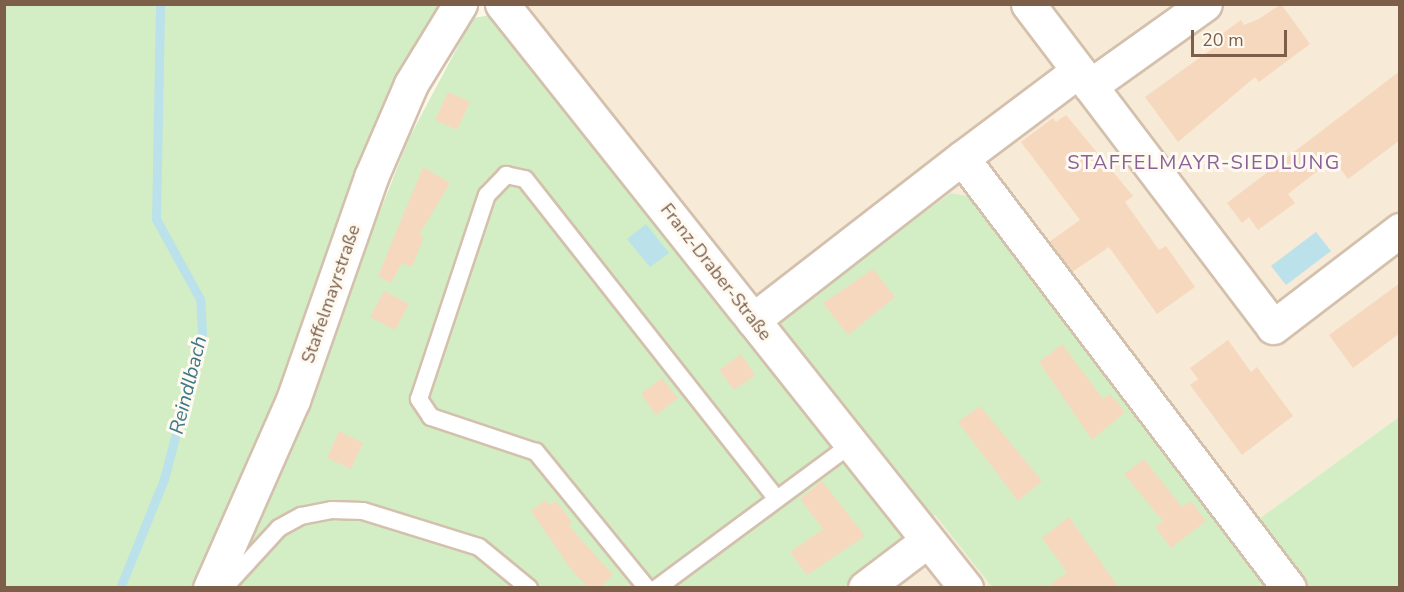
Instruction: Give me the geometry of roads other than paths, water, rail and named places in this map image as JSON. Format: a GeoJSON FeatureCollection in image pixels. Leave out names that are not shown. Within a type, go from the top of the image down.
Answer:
{"type":"FeatureCollection","features":[{"type":"Feature","properties":{"kind":"street","name":"Staffelmayrstraße"},"geometry":{"type":"LineString","coordinates":[[210,588],[293,400],[371,177],[411,84],[460,4]]}},
{"type":"Feature","properties":{"kind":"street","name":"Franz-Draber-Straße"},"geometry":{"type":"LineString","coordinates":[[502,4],[966,588]]}},
{"type":"Feature","properties":{"kind":"street"},"geometry":{"type":"LineString","coordinates":[[1028,4],[1273,327],[1400,230]]}},
{"type":"Feature","properties":{"kind":"street"},"geometry":{"type":"LineString","coordinates":[[753,320],[962,158],[1197,7]]}},
{"type":"Feature","properties":{"kind":"street"},"geometry":{"type":"LineString","coordinates":[[962,158],[1289,588]]}},
{"type":"Feature","properties":{"kind":"street"},"geometry":{"type":"LineString","coordinates":[[865,588],[927,541]]}},
{"type":"Feature","properties":{"kind":"lane"},"geometry":{"type":"LineString","coordinates":[[647,588],[536,452],[431,417],[419,399],[487,195],[506,175],[525,179],[776,498]]}},
{"type":"Feature","properties":{"kind":"lane"},"geometry":{"type":"LineString","coordinates":[[657,588],[853,443]]}},
{"type":"Feature","properties":{"kind":"lane"},"geometry":{"type":"LineString","coordinates":[[224,588],[279,528],[301,516],[332,510],[363,511],[479,547],[529,588]]}},
{"type":"Feature","properties":{"kind":"water"},"geometry":{"type":"Polygon","coordinates":[[[646,224],[669,253],[650,267],[627,239],[646,224]]]}},
{"type":"Feature","properties":{"kind":"water"},"geometry":{"type":"Polygon","coordinates":[[[1316,232],[1331,251],[1286,285],[1271,266],[1316,232]]]}},
{"type":"Feature","properties":{"kind":"waterway","name":"Reindlbach"},"geometry":{"type":"LineString","coordinates":[[120,588],[164,479],[202,333],[200,299],[156,219],[160,4]]}},
{"type":"Feature","properties":{"kind":"district","name":"STAFFELMAYR-SIEDLUNG"},"geometry":{"type":"Point","coordinates":[1204,162]}}]}
